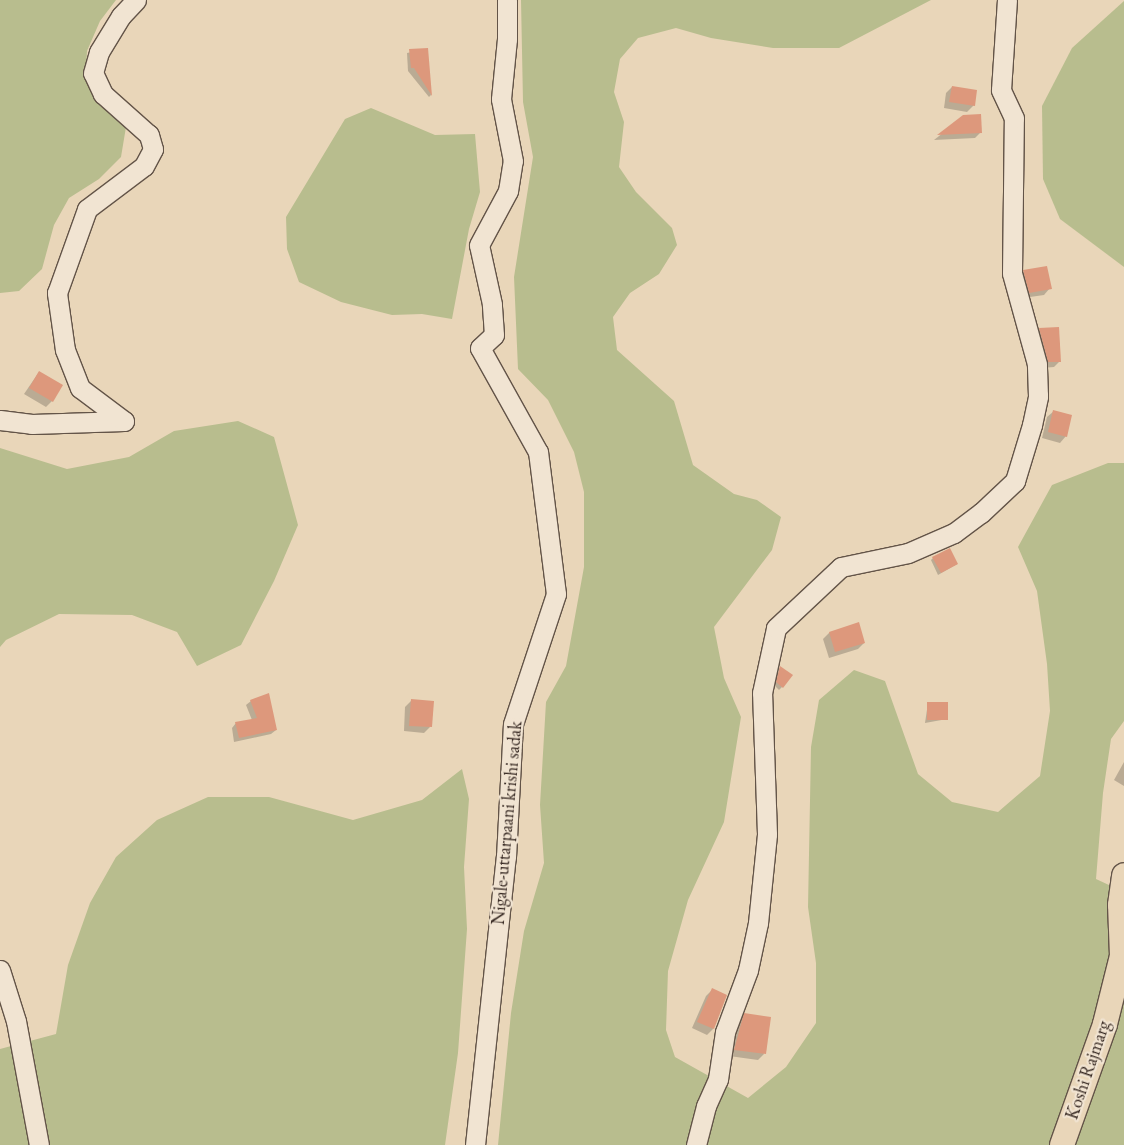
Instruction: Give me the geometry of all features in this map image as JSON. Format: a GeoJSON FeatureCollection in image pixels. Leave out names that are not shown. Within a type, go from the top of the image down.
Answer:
{"type":"FeatureCollection","features":[{"type":"Feature","properties":{"kind":"main road","name":"Koshi Rajmarg"},"geometry":{"type":"LineString","coordinates":[[1062,1145],[1104,1024],[1122,956],[1120,905],[1124,875]]}},
{"type":"Feature","properties":{"kind":"street"},"geometry":{"type":"LineString","coordinates":[[0,420],[32,424],[124,421],[80,388],[65,350],[57,293],[87,209],[144,166],[153,149],[149,135],[104,94],[93,73],[99,52],[121,16],[136,0]]}},
{"type":"Feature","properties":{"kind":"street","name":"Nigale-uttarpaani krishi sadak"},"geometry":{"type":"LineString","coordinates":[[475,1145],[506,857],[513,724],[556,594],[538,452],[480,348],[494,335],[492,304],[479,245],[508,191],[513,161],[501,99],[508,39],[507,0]]}},
{"type":"Feature","properties":{"kind":"street"},"geometry":{"type":"LineString","coordinates":[[696,1145],[706,1106],[718,1079],[725,1032],[748,970],[758,923],[768,834],[762,693],[776,628],[840,567],[908,553],[954,533],[981,513],[1015,481],[1032,425],[1038,396],[1037,364],[1012,273],[1014,118],[1001,90],[1007,0]]}},
{"type":"Feature","properties":{"kind":"street"},"geometry":{"type":"LineString","coordinates":[[0,970],[16,1021],[39,1145]]}},
{"type":"Feature","properties":{"kind":"green space"},"geometry":{"type":"Polygon","coordinates":[[[0,0],[116,0],[100,21],[87,51],[86,70],[126,127],[121,157],[99,179],[69,198],[54,225],[42,269],[19,291],[0,293],[0,0]]]}},
{"type":"Feature","properties":{"kind":"green space"},"geometry":{"type":"Polygon","coordinates":[[[521,0],[931,0],[839,48],[773,48],[711,38],[676,28],[638,38],[620,59],[614,92],[624,122],[619,167],[636,192],[672,228],[677,245],[659,274],[630,293],[613,317],[617,350],[674,401],[693,465],[734,494],[757,500],[781,517],[772,550],[714,627],[724,678],[741,717],[724,822],[688,900],[668,971],[666,1030],[675,1057],[748,1098],[786,1067],[816,1023],[816,963],[808,907],[811,747],[819,700],[854,670],[885,681],[918,774],[952,802],[998,812],[1040,776],[1050,711],[1047,664],[1037,591],[1018,547],[1052,485],[1108,463],[1124,463],[1124,721],[1111,739],[1103,793],[1096,879],[1124,892],[1124,1145],[498,1145],[511,1013],[524,931],[544,863],[540,805],[546,702],[566,666],[584,567],[584,492],[574,452],[548,400],[518,369],[514,277],[533,157],[523,102],[521,0]]]}},
{"type":"Feature","properties":{"kind":"green space"},"geometry":{"type":"Polygon","coordinates":[[[1124,1],[1124,267],[1060,219],[1043,179],[1042,106],[1072,48],[1124,1]]]}},
{"type":"Feature","properties":{"kind":"green space"},"geometry":{"type":"Polygon","coordinates":[[[371,108],[435,135],[475,134],[480,192],[469,229],[452,319],[422,314],[392,315],[341,302],[299,282],[287,249],[286,217],[345,119],[371,108]]]}},
{"type":"Feature","properties":{"kind":"green space"},"geometry":{"type":"Polygon","coordinates":[[[238,421],[274,437],[298,525],[274,581],[241,645],[197,666],[177,632],[132,615],[59,614],[6,640],[0,647],[0,448],[67,469],[129,457],[174,431],[238,421]]]}},
{"type":"Feature","properties":{"kind":"green space"},"geometry":{"type":"Polygon","coordinates":[[[462,769],[469,799],[464,867],[467,929],[458,1053],[445,1145],[0,1145],[0,1049],[56,1034],[68,965],[90,903],[116,857],[157,820],[208,797],[269,797],[353,820],[422,800],[462,769]]]}},
{"type":"Feature","properties":{"kind":"building"},"geometry":{"type":"Polygon","coordinates":[[[428,48],[432,96],[414,68],[411,68],[409,49],[428,48]]]}},
{"type":"Feature","properties":{"kind":"building"},"geometry":{"type":"Polygon","coordinates":[[[952,86],[977,90],[975,106],[949,102],[952,86]]]}},
{"type":"Feature","properties":{"kind":"building"},"geometry":{"type":"Polygon","coordinates":[[[981,114],[982,133],[937,135],[963,115],[981,114]]]}},
{"type":"Feature","properties":{"kind":"building"},"geometry":{"type":"Polygon","coordinates":[[[1047,266],[1052,289],[1029,293],[1023,270],[1047,266]]]}},
{"type":"Feature","properties":{"kind":"building"},"geometry":{"type":"Polygon","coordinates":[[[1059,327],[1061,362],[1048,362],[1039,328],[1059,327]]]}},
{"type":"Feature","properties":{"kind":"building"},"geometry":{"type":"Polygon","coordinates":[[[39,371],[63,385],[53,402],[29,388],[39,371]]]}},
{"type":"Feature","properties":{"kind":"building"},"geometry":{"type":"Polygon","coordinates":[[[1053,410],[1072,415],[1067,437],[1048,432],[1053,410]]]}},
{"type":"Feature","properties":{"kind":"building"},"geometry":{"type":"Polygon","coordinates":[[[950,548],[958,564],[941,573],[932,557],[950,548]]]}},
{"type":"Feature","properties":{"kind":"building"},"geometry":{"type":"Polygon","coordinates":[[[859,622],[865,643],[835,652],[829,632],[859,622]]]}},
{"type":"Feature","properties":{"kind":"building"},"geometry":{"type":"Polygon","coordinates":[[[780,666],[793,675],[783,688],[776,682],[780,666]]]}},
{"type":"Feature","properties":{"kind":"building"},"geometry":{"type":"Polygon","coordinates":[[[269,693],[277,730],[239,738],[235,722],[257,718],[250,700],[269,693]]]}},
{"type":"Feature","properties":{"kind":"building"},"geometry":{"type":"Polygon","coordinates":[[[411,699],[434,701],[432,727],[409,726],[411,699]]]}},
{"type":"Feature","properties":{"kind":"building"},"geometry":{"type":"Polygon","coordinates":[[[927,702],[948,702],[948,720],[927,720],[927,702]]]}},
{"type":"Feature","properties":{"kind":"building"},"geometry":{"type":"Polygon","coordinates":[[[712,988],[727,995],[714,1029],[697,1022],[712,988]]]}},
{"type":"Feature","properties":{"kind":"building"},"geometry":{"type":"Polygon","coordinates":[[[744,1013],[771,1017],[766,1054],[734,1050],[744,1013]]]}}]}
